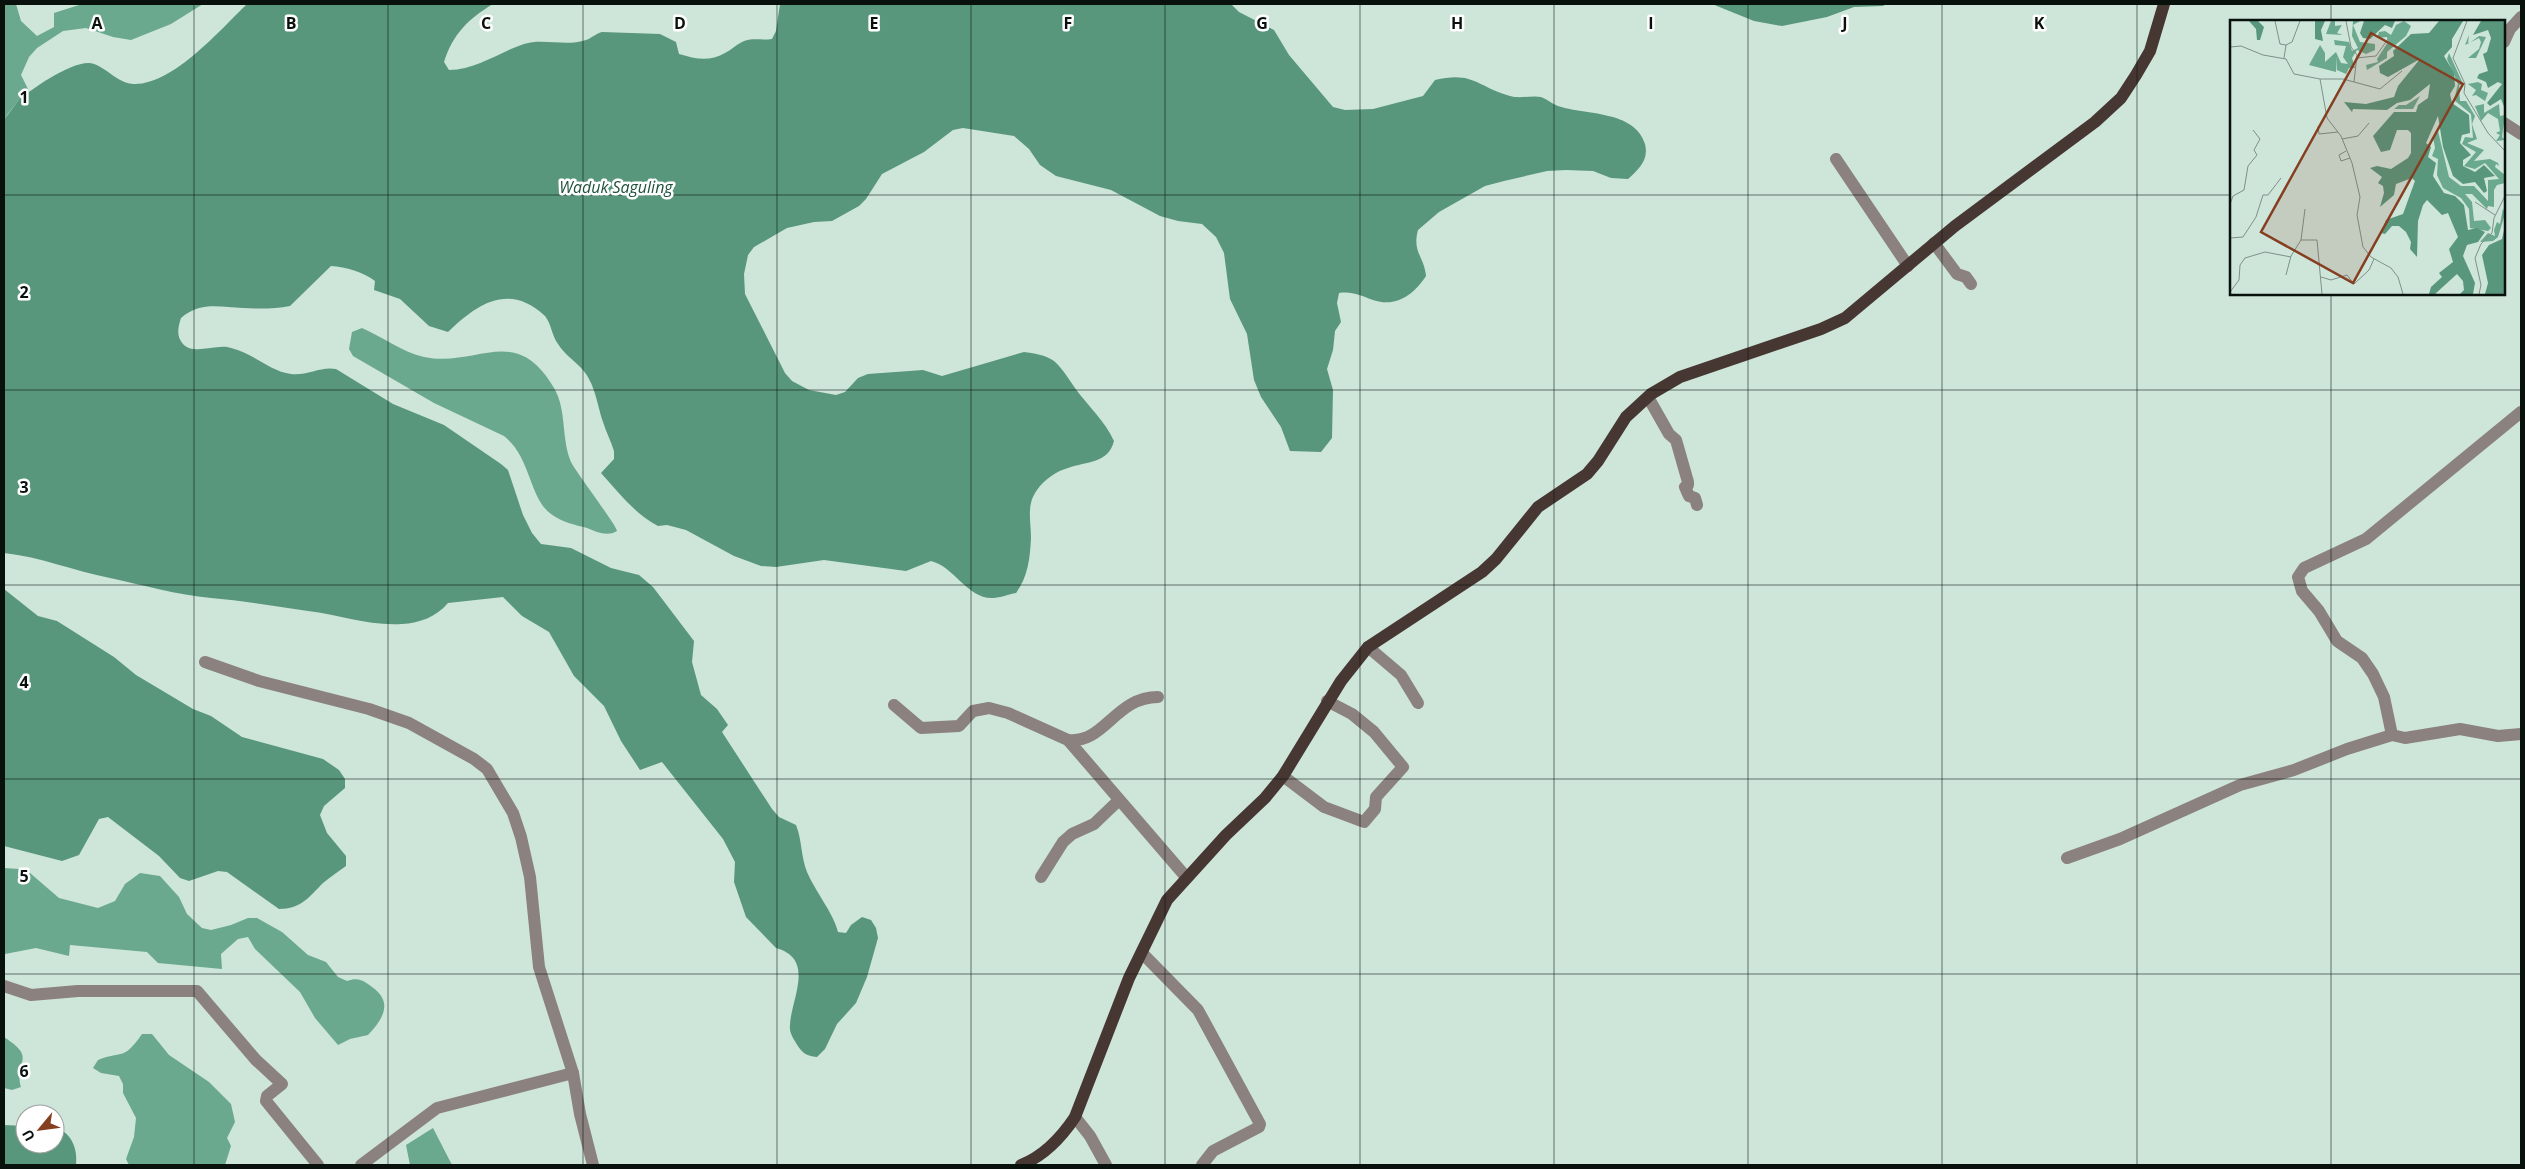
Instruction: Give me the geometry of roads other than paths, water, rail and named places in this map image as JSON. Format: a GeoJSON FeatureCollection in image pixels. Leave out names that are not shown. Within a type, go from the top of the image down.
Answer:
{"type":"FeatureCollection","features":[{"type":"Feature","properties":{"kind":"main road"},"geometry":{"type":"LineString","coordinates":[[1021,1165],[1042,1155],[1066,1130],[1075,1117],[1128,978],[1167,900],[1186,877],[1255,809],[1283,776],[1327,701],[1368,647],[1482,572],[1496,559],[1538,508],[1587,474],[1598,461],[1626,417],[1648,397],[1680,377],[1821,329],[1845,318],[1993,196],[2095,122],[2121,98],[2150,51],[2164,4]]}},
{"type":"Feature","properties":{"kind":"street"},"geometry":{"type":"LineString","coordinates":[[2505,40],[2510,29],[2521,18]]}},
{"type":"Feature","properties":{"kind":"street"},"geometry":{"type":"LineString","coordinates":[[2505,124],[2521,134]]}},
{"type":"Feature","properties":{"kind":"street"},"geometry":{"type":"LineString","coordinates":[[1836,159],[1908,266]]}},
{"type":"Feature","properties":{"kind":"street"},"geometry":{"type":"LineString","coordinates":[[1934,243],[1957,274],[1966,278],[1971,284]]}},
{"type":"Feature","properties":{"kind":"street"},"geometry":{"type":"LineString","coordinates":[[1648,397],[1669,434],[1676,440],[1688,482],[1688,485],[1685,487],[1689,496],[1695,498],[1697,505]]}},
{"type":"Feature","properties":{"kind":"street"},"geometry":{"type":"LineString","coordinates":[[2392,735],[2384,697],[2373,674],[2362,658],[2337,641],[2319,611],[2302,591],[2299,583],[2300,572],[2366,539],[2521,412]]}},
{"type":"Feature","properties":{"kind":"street"},"geometry":{"type":"LineString","coordinates":[[1368,647],[1402,676],[1418,702]]}},
{"type":"Feature","properties":{"kind":"street"},"geometry":{"type":"LineString","coordinates":[[205,662],[259,681],[369,709],[409,723],[474,759],[487,769],[513,813],[521,838],[530,877],[539,967],[573,1073],[580,1114],[593,1165]]}},
{"type":"Feature","properties":{"kind":"street"},"geometry":{"type":"LineString","coordinates":[[1068,740],[1090,736],[1123,708],[1148,697],[1158,697]]}},
{"type":"Feature","properties":{"kind":"street"},"geometry":{"type":"LineString","coordinates":[[1283,776],[1324,808],[1364,822],[1375,809],[1376,798],[1403,767],[1374,732],[1352,714],[1327,701]]}},
{"type":"Feature","properties":{"kind":"street"},"geometry":{"type":"LineString","coordinates":[[894,705],[921,728],[959,726],[973,711],[989,708],[1008,714],[1068,740],[1186,877]]}},
{"type":"Feature","properties":{"kind":"street"},"geometry":{"type":"LineString","coordinates":[[2067,858],[2120,839],[2240,785],[2294,770],[2347,749],[2392,735],[2405,738],[2460,729],[2498,736],[2521,734]]}},
{"type":"Feature","properties":{"kind":"street"},"geometry":{"type":"LineString","coordinates":[[1041,877],[1064,842],[1072,834],[1094,824],[1119,800]]}},
{"type":"Feature","properties":{"kind":"street"},"geometry":{"type":"LineString","coordinates":[[1142,953],[1198,1010],[1260,1124],[1259,1127],[1213,1151],[1202,1165]]}},
{"type":"Feature","properties":{"kind":"street"},"geometry":{"type":"LineString","coordinates":[[4,986],[31,995],[78,991],[197,991],[256,1060],[282,1084],[267,1096],[266,1101],[318,1165]]}},
{"type":"Feature","properties":{"kind":"street"},"geometry":{"type":"LineString","coordinates":[[361,1165],[436,1108],[573,1073]]}},
{"type":"Feature","properties":{"kind":"street"},"geometry":{"type":"LineString","coordinates":[[1075,1117],[1090,1136],[1106,1165]]}},
{"type":"Feature","properties":{"kind":"water","name":"Waduk Saguling"},"geometry":{"type":"Polygon","coordinates":[[[247,4],[493,4],[476,15],[457,35],[444,62],[449,70],[478,64],[515,47],[531,42],[571,43],[588,39],[602,32],[660,34],[676,42],[679,54],[708,59],[719,56],[746,41],[772,39],[776,31],[780,4],[1231,4],[1239,12],[1274,30],[1289,55],[1333,107],[1345,110],[1373,109],[1423,96],[1435,80],[1459,77],[1475,81],[1510,96],[1541,97],[1558,106],[1620,119],[1631,125],[1639,133],[1645,144],[1646,155],[1639,168],[1628,179],[1611,178],[1593,171],[1566,170],[1547,171],[1485,186],[1439,212],[1418,230],[1416,244],[1426,276],[1410,294],[1397,301],[1382,302],[1353,293],[1339,293],[1337,303],[1341,322],[1335,331],[1333,350],[1327,369],[1333,390],[1332,438],[1321,452],[1290,451],[1281,427],[1261,397],[1254,380],[1247,334],[1230,299],[1224,253],[1216,237],[1202,224],[1178,221],[1160,216],[1111,190],[1056,176],[1040,165],[1029,149],[1014,136],[963,128],[953,130],[924,152],[882,174],[866,199],[859,206],[832,221],[814,222],[787,228],[754,247],[748,255],[744,274],[745,294],[785,373],[792,381],[809,390],[836,395],[845,392],[858,378],[868,374],[923,370],[942,376],[1028,352],[1054,361],[1106,427],[1114,441],[1107,454],[1096,461],[1059,471],[1047,479],[1037,490],[1030,507],[1031,538],[1028,567],[1016,593],[996,598],[984,597],[976,593],[947,569],[931,561],[906,571],[824,560],[776,567],[761,566],[734,556],[686,530],[667,525],[658,526],[642,516],[628,503],[601,473],[614,459],[614,451],[604,426],[593,387],[579,366],[560,348],[545,316],[532,306],[519,300],[506,299],[482,306],[470,313],[448,332],[429,326],[400,299],[374,290],[375,281],[365,275],[354,270],[331,266],[290,306],[261,309],[210,306],[195,309],[181,318],[178,335],[183,344],[188,347],[199,349],[225,347],[239,350],[275,369],[291,374],[303,374],[330,368],[336,369],[393,404],[444,425],[508,470],[523,515],[532,533],[541,544],[571,548],[611,568],[639,575],[653,587],[694,641],[692,662],[701,695],[717,709],[728,725],[722,732],[772,809],[779,817],[796,825],[807,872],[833,918],[838,932],[846,933],[851,925],[862,917],[871,920],[876,928],[878,938],[867,977],[856,1003],[837,1024],[825,1049],[817,1057],[802,1052],[790,1030],[798,981],[798,970],[795,961],[788,953],[776,948],[746,917],[734,882],[735,862],[723,839],[662,762],[640,770],[621,741],[604,706],[574,676],[549,632],[522,616],[503,597],[448,603],[433,616],[415,622],[402,624],[378,623],[284,607],[186,595],[4,553],[4,119],[18,101],[33,89],[54,75],[77,65],[94,64],[123,82],[134,84],[149,82],[164,75],[180,66],[195,54],[247,4]]]}},
{"type":"Feature","properties":{"kind":"water"},"geometry":{"type":"Polygon","coordinates":[[[1712,4],[1886,4],[1883,6],[1854,7],[1827,17],[1782,26],[1754,21],[1712,4]]]}},
{"type":"Feature","properties":{"kind":"water"},"geometry":{"type":"Polygon","coordinates":[[[4,589],[38,616],[57,621],[114,657],[136,675],[193,709],[211,716],[242,737],[323,759],[339,770],[345,779],[345,788],[324,806],[320,815],[327,833],[346,856],[346,866],[323,883],[304,901],[293,907],[279,909],[227,872],[218,871],[189,881],[180,878],[159,856],[108,817],[99,819],[79,855],[62,861],[4,846],[4,589]]]}},
{"type":"Feature","properties":{"kind":"water"},"geometry":{"type":"Polygon","coordinates":[[[4,1125],[15,1126],[15,1154],[65,1154],[65,1132],[73,1142],[75,1148],[76,1165],[4,1165],[4,1125]]]}}]}
